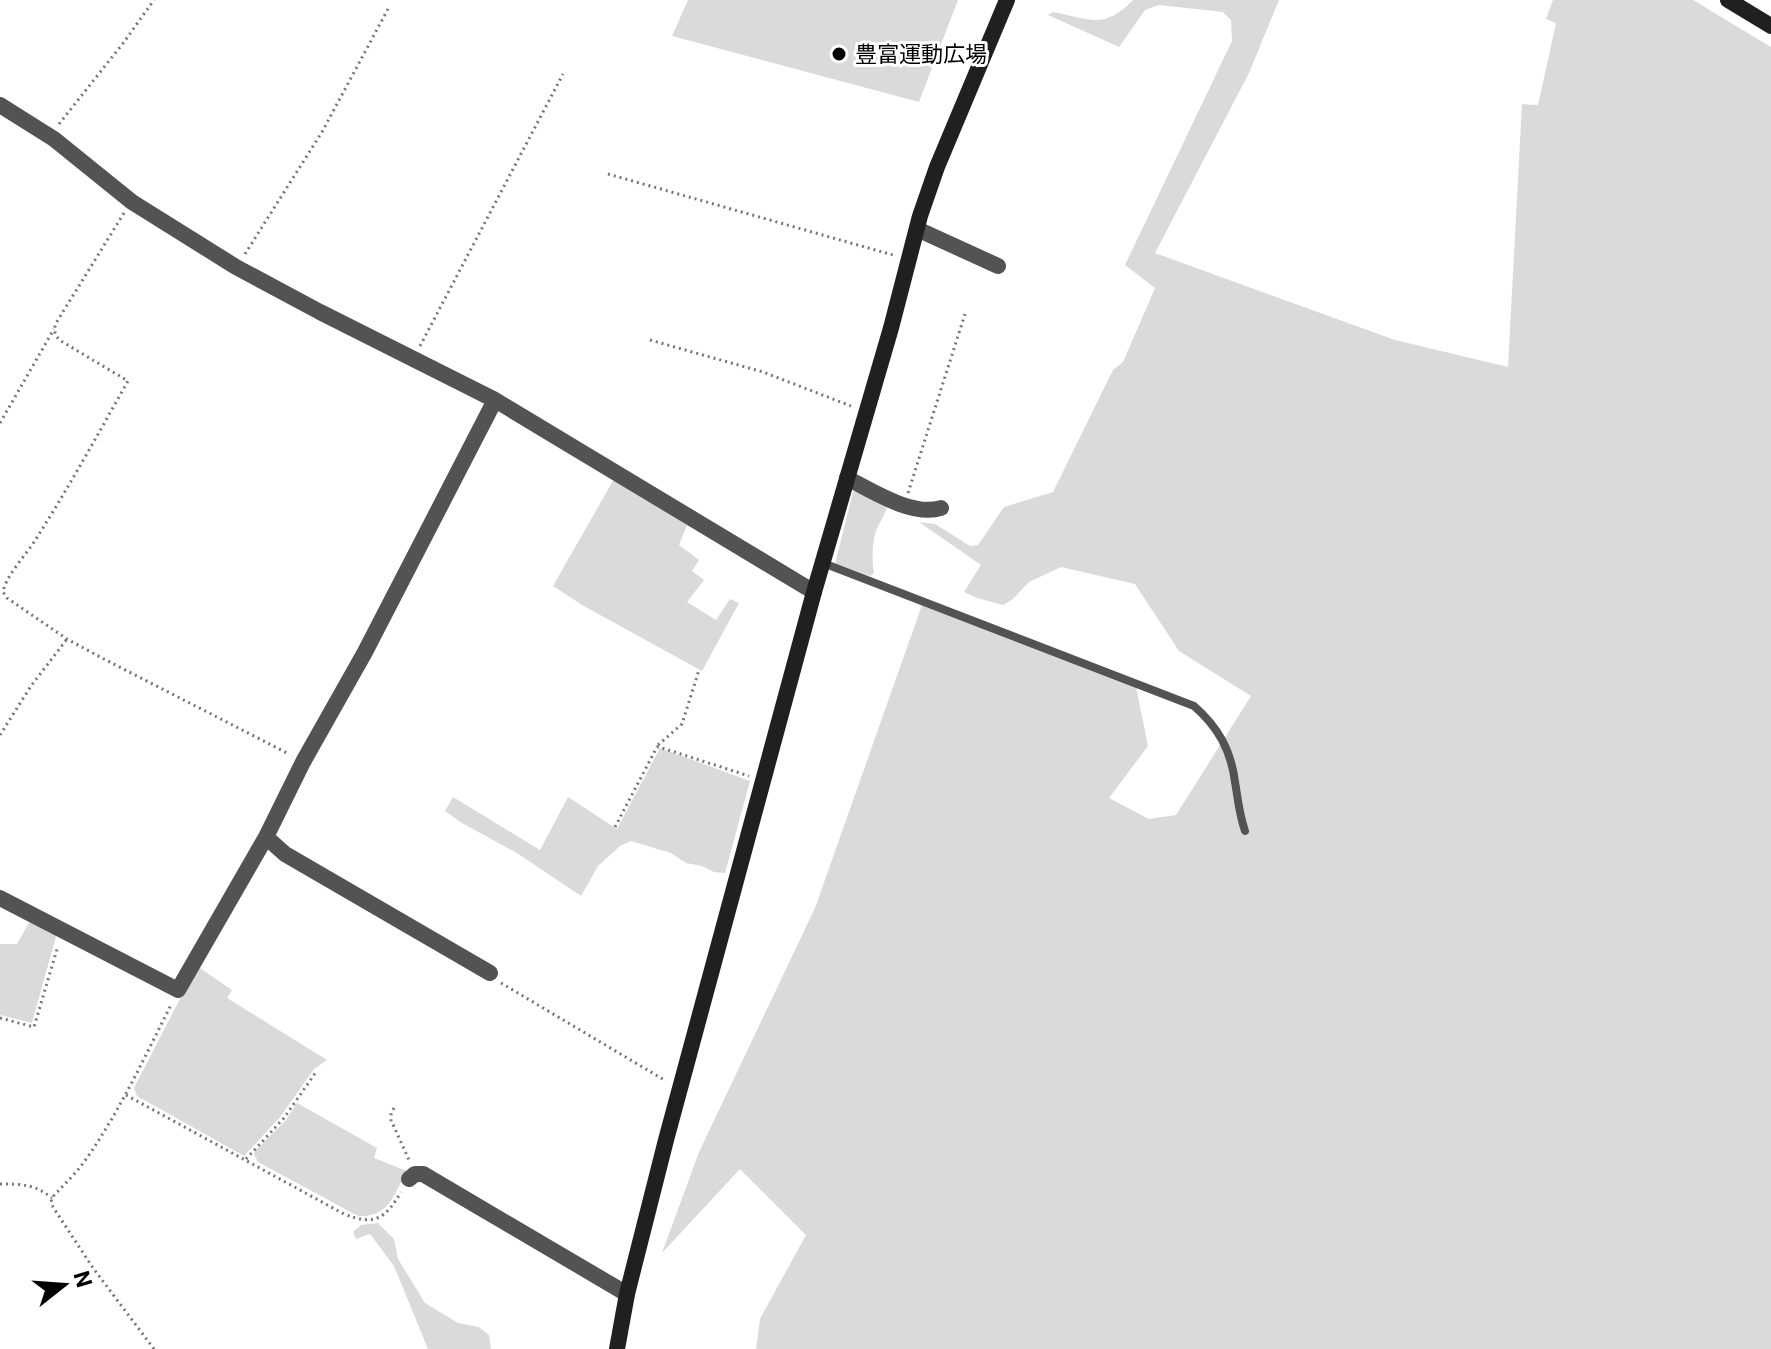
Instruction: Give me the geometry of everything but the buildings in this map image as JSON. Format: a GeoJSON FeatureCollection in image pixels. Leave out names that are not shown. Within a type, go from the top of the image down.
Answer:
{"type":"FeatureCollection","features":[{"type":"Feature","properties":{"kind":"street"},"geometry":{"type":"LineString","coordinates":[[617,1349],[627,1294],[680,1089],[814,592],[917,229],[937,167],[1007,0]]}},
{"type":"Feature","properties":{"kind":"street"},"geometry":{"type":"LineString","coordinates":[[1728,0],[1771,26]]}},
{"type":"Feature","properties":{"kind":"street"},"geometry":{"type":"LineString","coordinates":[[0,105],[50,137],[132,202],[236,267],[495,400],[814,592]]}},
{"type":"Feature","properties":{"kind":"street"},"geometry":{"type":"LineString","coordinates":[[917,229],[998,266]]}},
{"type":"Feature","properties":{"kind":"street"},"geometry":{"type":"LineString","coordinates":[[0,898],[178,990],[266,837],[495,400]]}},
{"type":"Feature","properties":{"kind":"street"},"geometry":{"type":"LineString","coordinates":[[847,478],[904,505],[922,510],[941,508]]}},
{"type":"Feature","properties":{"kind":"street"},"geometry":{"type":"LineString","coordinates":[[266,837],[285,854],[490,973]]}},
{"type":"Feature","properties":{"kind":"street"},"geometry":{"type":"LineString","coordinates":[[412,1177],[423,1174],[627,1294]]}},
{"type":"Feature","properties":{"kind":"lane"},"geometry":{"type":"LineString","coordinates":[[823,563],[1194,706],[1219,731],[1226,746],[1245,831]]}},
{"type":"Feature","properties":{"kind":"path"},"geometry":{"type":"LineString","coordinates":[[50,137],[154,0]]}},
{"type":"Feature","properties":{"kind":"path"},"geometry":{"type":"LineString","coordinates":[[236,267],[322,132],[388,9]]}},
{"type":"Feature","properties":{"kind":"path"},"geometry":{"type":"LineString","coordinates":[[413,359],[563,74]]}},
{"type":"Feature","properties":{"kind":"path"},"geometry":{"type":"LineString","coordinates":[[608,174],[909,259]]}},
{"type":"Feature","properties":{"kind":"path"},"geometry":{"type":"LineString","coordinates":[[0,423],[56,323],[132,202]]}},
{"type":"Feature","properties":{"kind":"path"},"geometry":{"type":"LineString","coordinates":[[904,505],[965,314]]}},
{"type":"Feature","properties":{"kind":"path"},"geometry":{"type":"LineString","coordinates":[[54,329],[55,336],[61,341],[128,381],[69,486],[3,592],[7,598],[67,639],[303,762]]}},
{"type":"Feature","properties":{"kind":"path"},"geometry":{"type":"LineString","coordinates":[[650,340],[763,372],[866,412]]}},
{"type":"Feature","properties":{"kind":"path"},"geometry":{"type":"LineString","coordinates":[[0,735],[31,686],[67,639]]}},
{"type":"Feature","properties":{"kind":"path"},"geometry":{"type":"LineString","coordinates":[[615,827],[657,747],[682,724],[699,670]]}},
{"type":"Feature","properties":{"kind":"path"},"geometry":{"type":"LineString","coordinates":[[657,747],[764,781]]}},
{"type":"Feature","properties":{"kind":"path"},"geometry":{"type":"LineString","coordinates":[[0,1018],[34,1027],[62,931]]}},
{"type":"Feature","properties":{"kind":"path"},"geometry":{"type":"LineString","coordinates":[[490,973],[498,981],[680,1089]]}},
{"type":"Feature","properties":{"kind":"path"},"geometry":{"type":"LineString","coordinates":[[52,1198],[83,1164],[126,1095],[178,990]]}},
{"type":"Feature","properties":{"kind":"path"},"geometry":{"type":"LineString","coordinates":[[245,1160],[284,1118],[316,1072]]}},
{"type":"Feature","properties":{"kind":"path"},"geometry":{"type":"LineString","coordinates":[[126,1095],[344,1214],[366,1221],[390,1210],[412,1177],[391,1120],[394,1108]]}},
{"type":"Feature","properties":{"kind":"path"},"geometry":{"type":"LineString","coordinates":[[0,1184],[37,1187],[52,1198],[53,1207],[93,1268],[154,1349]]}},
{"type":"Feature","properties":{"kind":"shaded area","name":"豊富運動広場"},"geometry":{"type":"Polygon","coordinates":[[[688,0],[958,0],[919,102],[672,36],[688,0]]]}},
{"type":"Feature","properties":{"kind":"shaded area"},"geometry":{"type":"Polygon","coordinates":[[[1133,0],[1279,0],[1249,73],[1155,253],[1395,340],[1508,367],[1522,104],[1538,105],[1556,23],[1546,19],[1553,0],[1693,0],[1771,47],[1771,1349],[756,1349],[760,1319],[806,1235],[740,1169],[662,1253],[699,1152],[815,908],[922,605],[1136,687],[1148,746],[1109,798],[1149,819],[1176,815],[1251,696],[1179,651],[1135,584],[1061,567],[1029,582],[1003,605],[977,598],[964,592],[981,565],[919,522],[935,524],[970,546],[978,545],[1004,507],[1053,492],[1113,370],[1123,362],[1155,288],[1125,265],[1232,41],[1231,20],[1223,12],[1159,5],[1145,10],[1119,47],[1048,15],[1053,12],[1087,19],[1105,19],[1133,0]]]}},
{"type":"Feature","properties":{"kind":"shaded area"},"geometry":{"type":"Polygon","coordinates":[[[614,479],[687,525],[679,545],[699,560],[692,571],[704,580],[687,602],[716,620],[730,599],[739,603],[702,671],[553,586],[614,479]]]}},
{"type":"Feature","properties":{"kind":"shaded area"},"geometry":{"type":"Polygon","coordinates":[[[858,490],[887,504],[875,534],[874,573],[870,576],[835,564],[853,492],[858,490]]]}},
{"type":"Feature","properties":{"kind":"shaded area"},"geometry":{"type":"Polygon","coordinates":[[[660,748],[750,781],[725,873],[686,863],[671,853],[631,841],[620,846],[598,866],[581,896],[517,853],[445,811],[453,797],[540,850],[568,797],[617,829],[660,748]]]}},
{"type":"Feature","properties":{"kind":"shaded area"},"geometry":{"type":"Polygon","coordinates":[[[31,919],[57,933],[32,1023],[0,1015],[0,944],[17,944],[31,919]]]}},
{"type":"Feature","properties":{"kind":"shaded area"},"geometry":{"type":"Polygon","coordinates":[[[197,966],[232,990],[227,998],[327,1060],[314,1069],[281,1116],[244,1156],[137,1096],[134,1088],[197,966]]]}},
{"type":"Feature","properties":{"kind":"shaded area"},"geometry":{"type":"Polygon","coordinates":[[[297,1103],[377,1148],[374,1158],[407,1171],[384,1209],[368,1216],[358,1216],[258,1162],[255,1151],[286,1120],[297,1103]]]}},
{"type":"Feature","properties":{"kind":"shaded area"},"geometry":{"type":"Polygon","coordinates":[[[378,1223],[394,1239],[398,1259],[425,1303],[458,1323],[479,1327],[489,1335],[491,1349],[428,1349],[394,1266],[370,1234],[356,1239],[353,1232],[361,1225],[378,1223]]]}},
{"type":"Feature","properties":{"kind":"place","name":"豊富運動広場"},"geometry":{"type":"Point","coordinates":[839,54]}}]}
